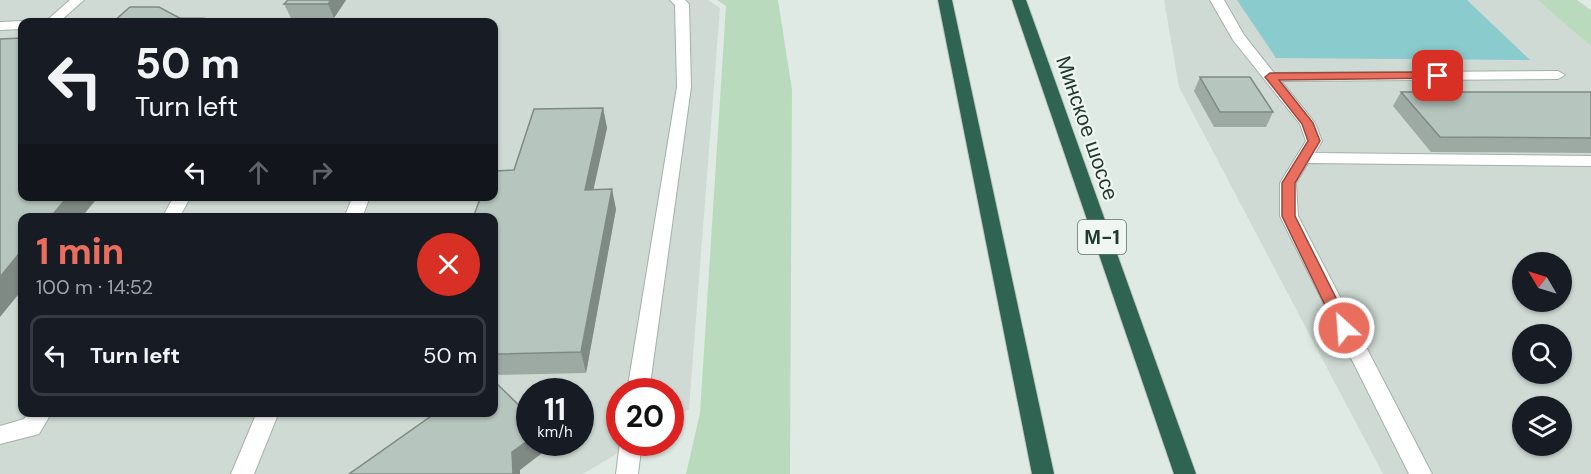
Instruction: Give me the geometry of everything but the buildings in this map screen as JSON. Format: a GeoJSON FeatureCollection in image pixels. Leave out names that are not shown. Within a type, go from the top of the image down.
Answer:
{"type":"FeatureCollection","features":[{"type":"Feature","properties":{"kind":"highway"},"geometry":{"type":"LineString","coordinates":[[945,0],[1043,474]]}},
{"type":"Feature","properties":{"kind":"highway","name":"Минское шоссе"},"geometry":{"type":"LineString","coordinates":[[1019,0],[1185,474]]}},
{"type":"Feature","properties":{"kind":"lane"},"geometry":{"type":"LineString","coordinates":[[56,18],[78,0]]}},
{"type":"Feature","properties":{"kind":"lane"},"geometry":{"type":"LineString","coordinates":[[640,378],[684,87],[682,4],[677,0]]}},
{"type":"Feature","properties":{"kind":"lane"},"geometry":{"type":"LineString","coordinates":[[1217,0],[1238,37],[1307,123],[1314,141],[1288,183],[1289,216],[1344,328],[1421,474]]}},
{"type":"Feature","properties":{"kind":"lane"},"geometry":{"type":"LineString","coordinates":[[0,26],[18,25]]}},
{"type":"Feature","properties":{"kind":"lane"},"geometry":{"type":"LineString","coordinates":[[1270,77],[1558,75]]}},
{"type":"Feature","properties":{"kind":"lane"},"geometry":{"type":"LineString","coordinates":[[1305,158],[1591,161]]}},
{"type":"Feature","properties":{"kind":"lane"},"geometry":{"type":"LineString","coordinates":[[0,435],[31,427],[38,417]]}},
{"type":"Feature","properties":{"kind":"lane"},"geometry":{"type":"LineString","coordinates":[[242,474],[266,417]]}},
{"type":"Feature","properties":{"kind":"lane"},"geometry":{"type":"LineString","coordinates":[[627,474],[629,456]]}},
{"type":"Feature","properties":{"kind":"shaded area"},"geometry":{"type":"Polygon","coordinates":[[[0,0],[708,0],[720,8],[689,409],[684,412],[684,378],[606,378],[606,456],[613,456],[583,474],[0,474],[0,0]]]}},
{"type":"Feature","properties":{"kind":"shaded area"},"geometry":{"type":"Polygon","coordinates":[[[1164,0],[1554,0],[1591,27],[1591,474],[1383,474],[1179,87],[1164,0]]]}},
{"type":"Feature","properties":{"kind":"green space"},"geometry":{"type":"Polygon","coordinates":[[[717,0],[778,0],[792,90],[790,474],[686,474],[700,413],[726,6],[717,0]]]}},
{"type":"Feature","properties":{"kind":"green space"},"geometry":{"type":"Polygon","coordinates":[[[1538,0],[1577,0],[1591,10],[1591,46],[1538,0]]]}},
{"type":"Feature","properties":{"kind":"water"},"geometry":{"type":"Polygon","coordinates":[[[1237,0],[1467,0],[1530,60],[1276,58],[1237,0]]]}},
{"type":"Feature","properties":{"kind":"route"},"geometry":{"type":"LineString","coordinates":[[1344,328],[1289,216],[1288,183],[1314,141],[1307,123],[1270,77],[1438,76]]}}]}
